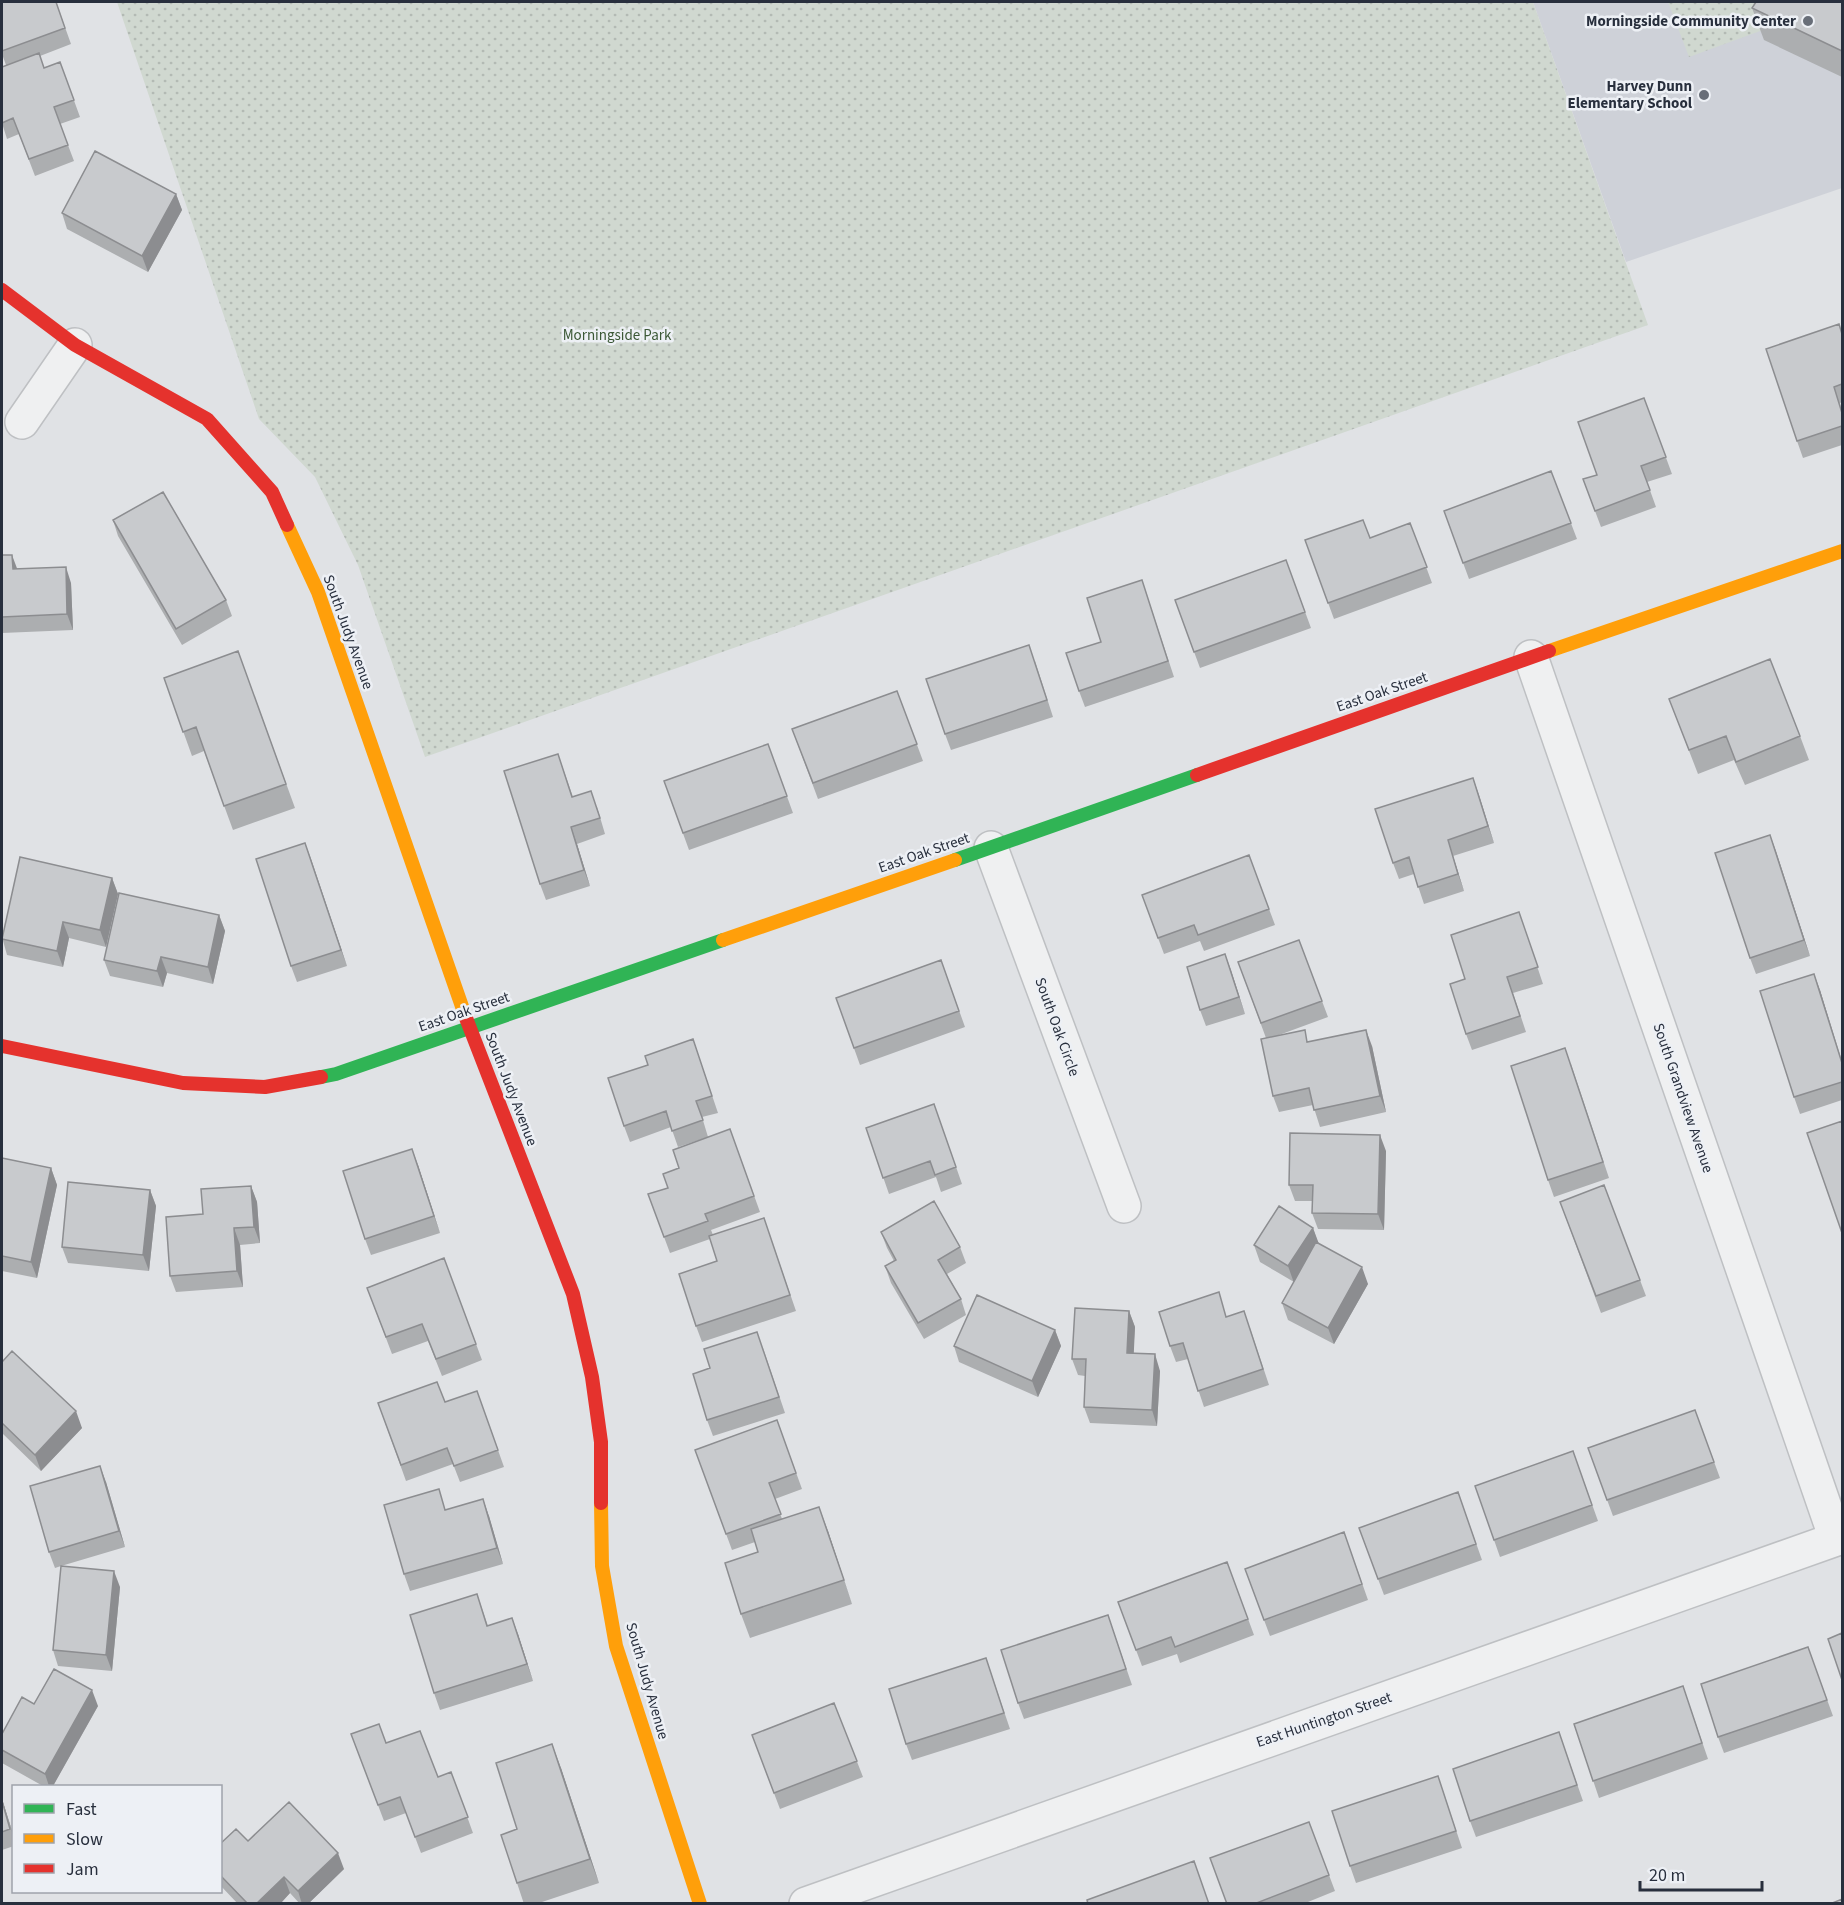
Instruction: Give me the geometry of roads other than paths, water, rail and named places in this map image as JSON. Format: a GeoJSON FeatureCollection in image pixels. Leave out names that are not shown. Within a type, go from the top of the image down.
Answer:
{"type":"FeatureCollection","features":[{"type":"Feature","properties":{"kind":"street","name":"South Judy Avenue"},"geometry":{"type":"LineString","coordinates":[[2,290],[75,345],[207,419],[272,492],[318,592],[469,1028],[573,1294],[592,1377],[601,1442],[602,1566],[616,1646],[699,1904]]}},
{"type":"Feature","properties":{"kind":"street"},"geometry":{"type":"LineString","coordinates":[[22,422],[75,345]]}},
{"type":"Feature","properties":{"kind":"street","name":"East Oak Street"},"geometry":{"type":"LineString","coordinates":[[2,1046],[183,1083],[265,1087],[336,1074],[991,848],[1531,657],[1842,551]]}},
{"type":"Feature","properties":{"kind":"street","name":"South Grandview Avenue"},"geometry":{"type":"LineString","coordinates":[[1531,657],[1839,1538]]}},
{"type":"Feature","properties":{"kind":"street","name":"South Oak Circle"},"geometry":{"type":"LineString","coordinates":[[991,848],[1124,1206]]}},
{"type":"Feature","properties":{"kind":"street","name":"East Huntington Street"},"geometry":{"type":"LineString","coordinates":[[806,1904],[1839,1538]]}},
{"type":"Feature","properties":{"kind":"place","name":"Morningside Community Center"},"geometry":{"type":"Point","coordinates":[1808,21]}},
{"type":"Feature","properties":{"kind":"place","name":"Harvey Dunn Elementary School"},"geometry":{"type":"Point","coordinates":[1704,95]}},
{"type":"Feature","properties":{"kind":"park label","name":"Morningside Park"},"geometry":{"type":"Point","coordinates":[617,335]}}]}
